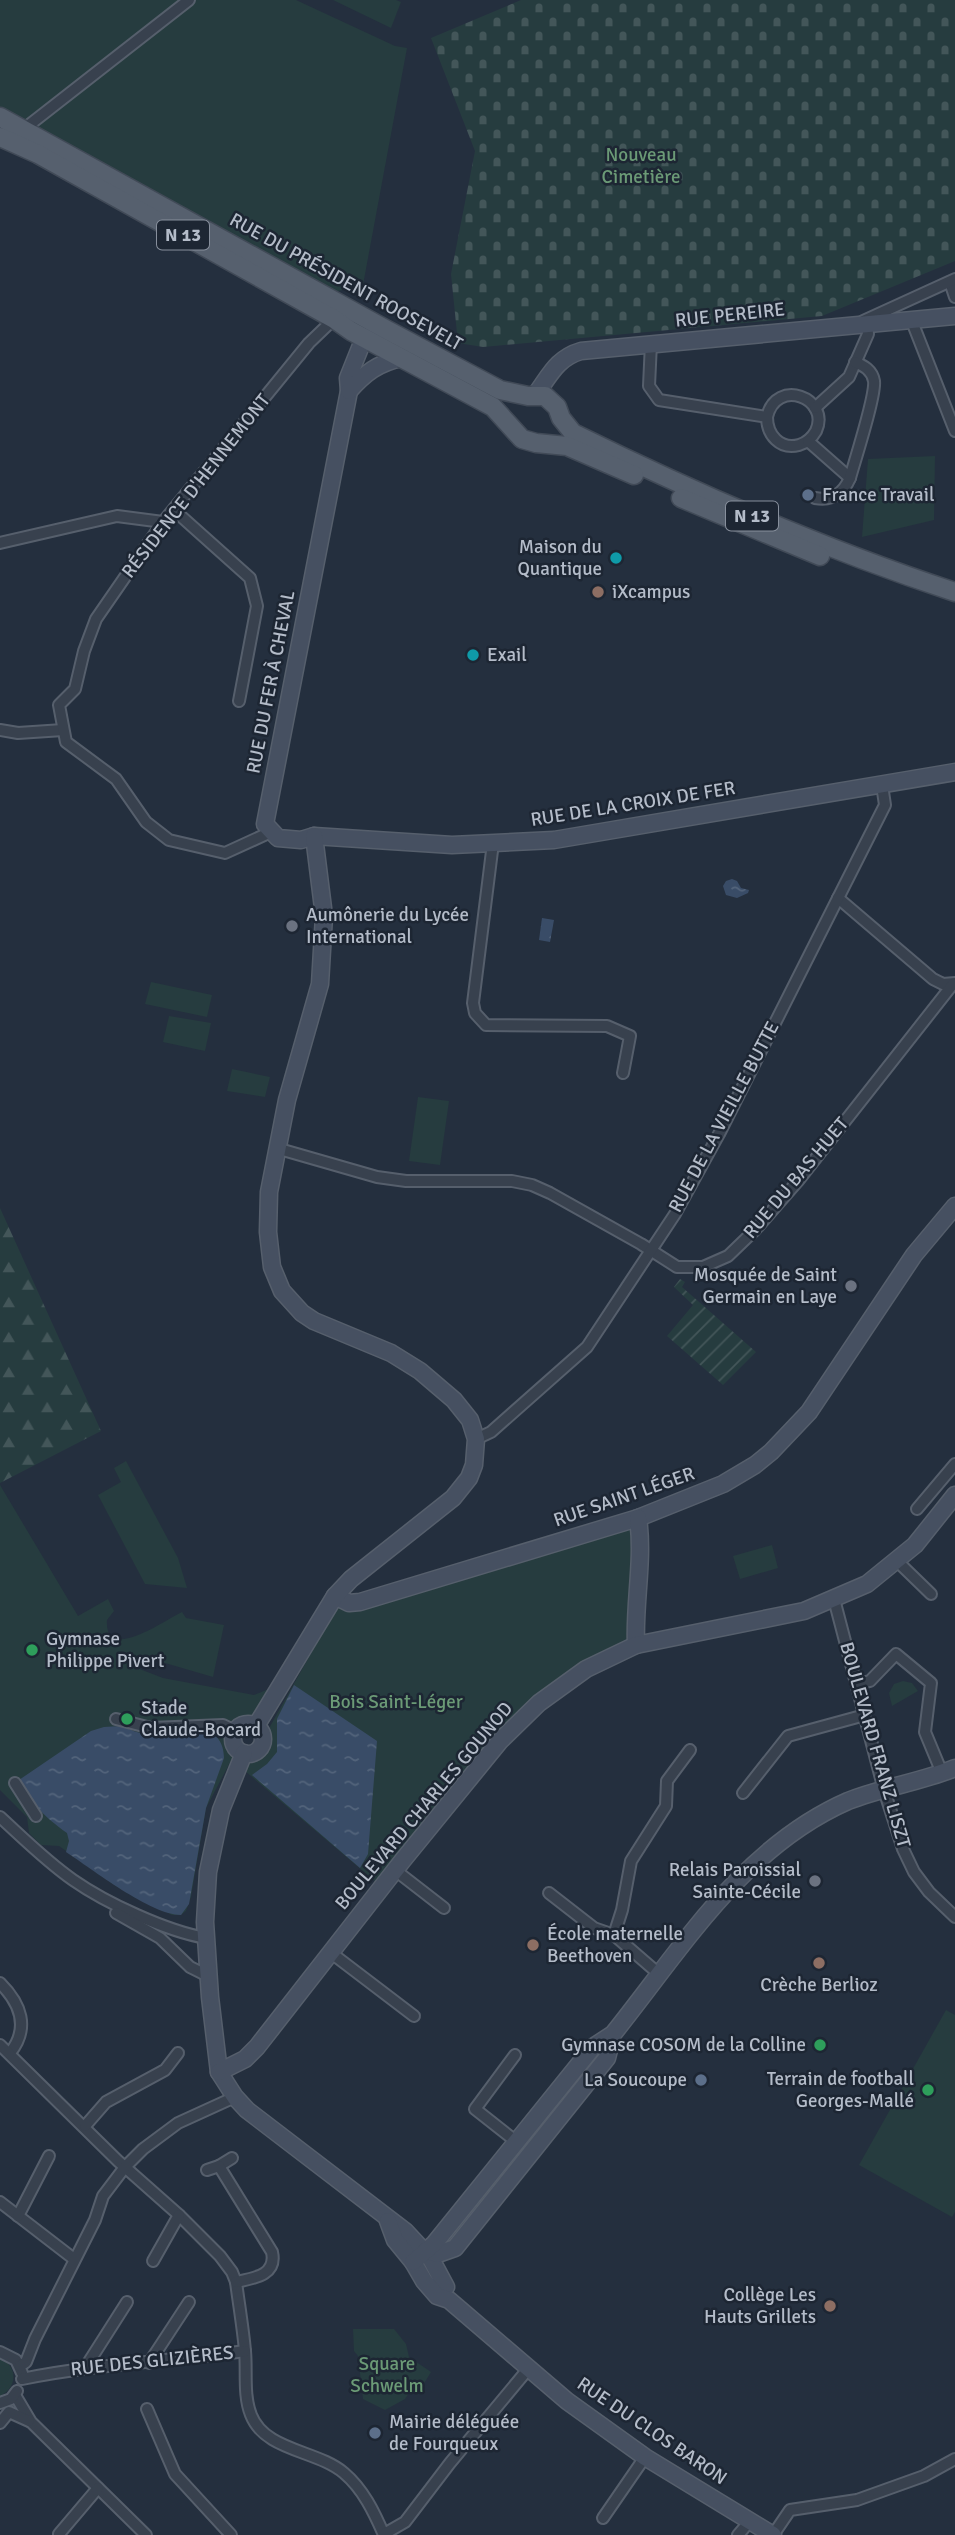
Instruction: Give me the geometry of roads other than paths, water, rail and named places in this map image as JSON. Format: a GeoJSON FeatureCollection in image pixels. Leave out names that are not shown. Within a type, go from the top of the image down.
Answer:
{"type":"FeatureCollection","features":[{"type":"Feature","properties":{"kind":"main road","name":"RUE DU PRÉSIDENT ROOSEVELT"},"geometry":{"type":"LineString","coordinates":[[0,117],[500,390],[545,396],[573,433],[689,488],[802,537],[955,592]]}},
{"type":"Feature","properties":{"kind":"main road","name":"RUE DU PRÉSIDENT ROOSEVELT"},"geometry":{"type":"LineString","coordinates":[[3,141],[38,154],[493,408],[528,442],[567,446],[793,547],[955,605]]}},
{"type":"Feature","properties":{"kind":"main road"},"geometry":{"type":"LineString","coordinates":[[513,427],[513,412],[521,399],[532,395]]}},
{"type":"Feature","properties":{"kind":"main road"},"geometry":{"type":"LineString","coordinates":[[543,442],[556,433],[559,412]]}},
{"type":"Feature","properties":{"kind":"street"},"geometry":{"type":"LineString","coordinates":[[24,129],[189,0]]}},
{"type":"Feature","properties":{"kind":"street"},"geometry":{"type":"LineString","coordinates":[[815,408],[849,377],[868,334],[860,324],[952,281],[955,297]]}},
{"type":"Feature","properties":{"kind":"street","name":"RUE PEREIRE"},"geometry":{"type":"LineString","coordinates":[[554,369],[564,357],[581,351],[955,316]]}},
{"type":"Feature","properties":{"kind":"street","name":"RÉSIDENCE D'HENNEMONT"},"geometry":{"type":"LineString","coordinates":[[63,730],[59,705],[75,689],[84,650],[96,619],[163,522],[309,343],[334,319]]}},
{"type":"Feature","properties":{"kind":"street"},"geometry":{"type":"LineString","coordinates":[[911,319],[955,431]]}},
{"type":"Feature","properties":{"kind":"street"},"geometry":{"type":"LineString","coordinates":[[349,391],[348,379],[364,338],[369,334],[387,330]]}},
{"type":"Feature","properties":{"kind":"street"},"geometry":{"type":"LineString","coordinates":[[651,344],[648,383],[656,398],[663,402],[767,418]]}},
{"type":"Feature","properties":{"kind":"street"},"geometry":{"type":"LineString","coordinates":[[349,391],[371,369],[402,358]]}},
{"type":"Feature","properties":{"kind":"street"},"geometry":{"type":"LineString","coordinates":[[815,498],[829,499],[837,496],[850,478],[874,388],[874,380],[868,370],[855,362]]}},
{"type":"Feature","properties":{"kind":"street"},"geometry":{"type":"LineString","coordinates":[[532,395],[554,369]]}},
{"type":"Feature","properties":{"kind":"street"},"geometry":{"type":"LineString","coordinates":[[554,369],[553,392],[559,412]]}},
{"type":"Feature","properties":{"kind":"street","name":"RUE DU FER À CHEVAL"},"geometry":{"type":"LineString","coordinates":[[271,832],[265,824],[349,391]]}},
{"type":"Feature","properties":{"kind":"street"},"geometry":{"type":"LineString","coordinates":[[788,395],[804,397],[815,408],[818,424],[808,440],[793,446],[779,442],[769,431],[767,418],[774,402],[788,395]]}},
{"type":"Feature","properties":{"kind":"street"},"geometry":{"type":"LineString","coordinates":[[808,440],[850,478]]}},
{"type":"Feature","properties":{"kind":"street"},"geometry":{"type":"LineString","coordinates":[[174,510],[250,578],[257,606],[239,701]]}},
{"type":"Feature","properties":{"kind":"street"},"geometry":{"type":"LineString","coordinates":[[0,542],[117,516],[163,522]]}},
{"type":"Feature","properties":{"kind":"street"},"geometry":{"type":"LineString","coordinates":[[0,730],[18,733],[63,730],[66,742],[116,779],[146,822],[169,840],[225,853],[271,832]]}},
{"type":"Feature","properties":{"kind":"street","name":"RUE DE LA CROIX DE FER"},"geometry":{"type":"LineString","coordinates":[[271,832],[305,831],[314,836],[452,845],[554,840],[955,772]]}},
{"type":"Feature","properties":{"kind":"street","name":"RUE DE LA VIEILLE BUTTE"},"geometry":{"type":"LineString","coordinates":[[477,1439],[491,1432],[587,1347],[675,1213],[719,1134],[885,805],[882,785]]}},
{"type":"Feature","properties":{"kind":"street"},"geometry":{"type":"LineString","coordinates":[[256,1726],[335,1596],[351,1579],[453,1498],[469,1478],[474,1465],[477,1439],[470,1420],[454,1400],[420,1371],[391,1353],[314,1321],[282,1291],[272,1267],[268,1232],[269,1192],[276,1148],[320,984],[324,916],[314,836]]}},
{"type":"Feature","properties":{"kind":"street"},"geometry":{"type":"LineString","coordinates":[[493,843],[473,1003],[475,1013],[486,1025],[607,1026],[630,1037],[623,1073]]}},
{"type":"Feature","properties":{"kind":"street"},"geometry":{"type":"LineString","coordinates":[[838,898],[933,979],[943,984],[954,983]]}},
{"type":"Feature","properties":{"kind":"street","name":"RUE DU BAS HUET"},"geometry":{"type":"LineString","coordinates":[[276,1148],[377,1177],[405,1181],[512,1181],[532,1185],[551,1192],[677,1267],[703,1267],[728,1256],[755,1230],[798,1181],[954,983]]}},
{"type":"Feature","properties":{"kind":"street","name":"RUE SAINT LÉGER"},"geometry":{"type":"LineString","coordinates":[[335,1596],[349,1603],[360,1602],[638,1518],[723,1484],[771,1452],[809,1412],[914,1255],[955,1206]]}},
{"type":"Feature","properties":{"kind":"street"},"geometry":{"type":"LineString","coordinates":[[917,1509],[955,1464]]}},
{"type":"Feature","properties":{"kind":"street","name":"BOULEVARD CHARLES GOUNOD"},"geometry":{"type":"LineString","coordinates":[[219,2072],[245,2059],[257,2047],[500,1741],[539,1703],[593,1664],[636,1645],[804,1611],[867,1584],[915,1545],[955,1495]]}},
{"type":"Feature","properties":{"kind":"street"},"geometry":{"type":"LineString","coordinates":[[636,1645],[635,1617],[640,1544],[638,1518]]}},
{"type":"Feature","properties":{"kind":"street"},"geometry":{"type":"LineString","coordinates":[[897,1561],[931,1594]]}},
{"type":"Feature","properties":{"kind":"street","name":"BOULEVARD FRANZ LISZT"},"geometry":{"type":"LineString","coordinates":[[834,1599],[884,1790],[903,1849],[914,1872],[929,1892],[955,1917]]}},
{"type":"Feature","properties":{"kind":"street"},"geometry":{"type":"LineString","coordinates":[[429,2247],[518,2143],[593,2047],[613,2034],[733,1884],[775,1845],[805,1824],[849,1801],[949,1771],[925,1732],[931,1683],[896,1654],[870,1681],[857,1684]]}},
{"type":"Feature","properties":{"kind":"street"},"geometry":{"type":"LineString","coordinates":[[743,1793],[788,1737],[865,1715]]}},
{"type":"Feature","properties":{"kind":"street"},"geometry":{"type":"LineString","coordinates":[[116,1719],[151,1728],[229,1728],[246,1724],[256,1726],[262,1733],[262,1742],[253,1753],[244,1753],[234,1744],[229,1728]]}},
{"type":"Feature","properties":{"kind":"street"},"geometry":{"type":"LineString","coordinates":[[614,1934],[622,1910],[631,1861],[666,1806],[667,1781],[690,1750]]}},
{"type":"Feature","properties":{"kind":"street"},"geometry":{"type":"LineString","coordinates":[[244,1753],[221,1810],[208,1872],[208,1976],[219,2072],[232,2092],[256,2117],[388,2221],[429,2247],[448,2293]]}},
{"type":"Feature","properties":{"kind":"street"},"geometry":{"type":"LineString","coordinates":[[15,1783],[36,1816]]}},
{"type":"Feature","properties":{"kind":"street"},"geometry":{"type":"LineString","coordinates":[[0,1817],[74,1881],[133,1913],[194,1936],[206,1937]]}},
{"type":"Feature","properties":{"kind":"street"},"geometry":{"type":"LineString","coordinates":[[396,1870],[443,1908]]}},
{"type":"Feature","properties":{"kind":"street"},"geometry":{"type":"LineString","coordinates":[[549,1893],[594,1927],[614,1934],[659,1974]]}},
{"type":"Feature","properties":{"kind":"street"},"geometry":{"type":"LineString","coordinates":[[116,1913],[160,1938],[190,1967],[208,1976]]}},
{"type":"Feature","properties":{"kind":"street"},"geometry":{"type":"LineString","coordinates":[[330,1952],[414,2016]]}},
{"type":"Feature","properties":{"kind":"street"},"geometry":{"type":"LineString","coordinates":[[0,1983],[14,1997],[22,2024],[15,2047],[10,2053]]}},
{"type":"Feature","properties":{"kind":"street"},"geometry":{"type":"LineString","coordinates":[[448,2293],[453,2249],[607,2057],[613,2034]]}},
{"type":"Feature","properties":{"kind":"street"},"geometry":{"type":"LineString","coordinates":[[0,2045],[220,2256],[236,2282],[251,2416],[260,2429],[270,2436],[328,2463],[351,2480],[368,2502],[384,2534],[405,2522],[529,2368]]}},
{"type":"Feature","properties":{"kind":"street"},"geometry":{"type":"LineString","coordinates":[[85,2126],[107,2102],[165,2070],[178,2053]]}},
{"type":"Feature","properties":{"kind":"street"},"geometry":{"type":"LineString","coordinates":[[515,2055],[475,2109],[518,2143]]}},
{"type":"Feature","properties":{"kind":"street"},"geometry":{"type":"LineString","coordinates":[[20,2366],[26,2362],[95,2220],[103,2196],[125,2167],[143,2149],[178,2123],[232,2092]]}},
{"type":"Feature","properties":{"kind":"street"},"geometry":{"type":"LineString","coordinates":[[18,2216],[49,2156]]}},
{"type":"Feature","properties":{"kind":"street"},"geometry":{"type":"LineString","coordinates":[[207,2170],[232,2158]]}},
{"type":"Feature","properties":{"kind":"street"},"geometry":{"type":"LineString","coordinates":[[219,2166],[269,2244],[274,2259],[268,2272],[236,2282]]}},
{"type":"Feature","properties":{"kind":"street"},"geometry":{"type":"LineString","coordinates":[[0,2202],[74,2259]]}},
{"type":"Feature","properties":{"kind":"street"},"geometry":{"type":"LineString","coordinates":[[153,2261],[179,2215]]}},
{"type":"Feature","properties":{"kind":"street"},"geometry":{"type":"LineString","coordinates":[[388,2221],[396,2240],[429,2247],[446,2241],[453,2249]]}},
{"type":"Feature","properties":{"kind":"street"},"geometry":{"type":"LineString","coordinates":[[408,2235],[418,2236],[438,2254],[453,2249]]}},
{"type":"Feature","properties":{"kind":"street","name":"RUE DU CLOS BARON"},"geometry":{"type":"LineString","coordinates":[[448,2293],[567,2401],[645,2457],[773,2535]]}},
{"type":"Feature","properties":{"kind":"street"},"geometry":{"type":"LineString","coordinates":[[85,2368],[127,2302]]}},
{"type":"Feature","properties":{"kind":"street"},"geometry":{"type":"LineString","coordinates":[[149,2363],[188,2302]]}},
{"type":"Feature","properties":{"kind":"street"},"geometry":{"type":"LineString","coordinates":[[5,2354],[25,2348],[35,2339]]}},
{"type":"Feature","properties":{"kind":"street","name":"RUE DES GLIZIÈRES"},"geometry":{"type":"LineString","coordinates":[[22,2379],[60,2371],[245,2351]]}},
{"type":"Feature","properties":{"kind":"street"},"geometry":{"type":"LineString","coordinates":[[0,2423],[4,2406],[15,2395],[22,2379],[20,2366],[5,2354]]}},
{"type":"Feature","properties":{"kind":"street","name":"RUE DES GLIZIÈRES"},"geometry":{"type":"LineString","coordinates":[[20,2366],[60,2371]]}},
{"type":"Feature","properties":{"kind":"street"},"geometry":{"type":"LineString","coordinates":[[15,2395],[32,2422],[146,2535]]}},
{"type":"Feature","properties":{"kind":"street"},"geometry":{"type":"LineString","coordinates":[[4,2406],[32,2422]]}},
{"type":"Feature","properties":{"kind":"street"},"geometry":{"type":"LineString","coordinates":[[147,2409],[175,2474],[225,2533]]}},
{"type":"Feature","properties":{"kind":"street"},"geometry":{"type":"LineString","coordinates":[[603,2518],[645,2457]]}},
{"type":"Feature","properties":{"kind":"street"},"geometry":{"type":"LineString","coordinates":[[773,2535],[790,2511],[857,2500],[924,2476],[955,2459]]}},
{"type":"Feature","properties":{"kind":"street"},"geometry":{"type":"LineString","coordinates":[[59,2535],[99,2488]]}},
{"type":"Feature","properties":{"kind":"street"},"geometry":{"type":"LineString","coordinates":[[738,2535],[750,2521]]}},
{"type":"Feature","properties":{"kind":"water"},"geometry":{"type":"Polygon","coordinates":[[[726,881],[737,881],[741,888],[749,890],[748,893],[737,898],[726,895],[723,886],[726,881]]]}},
{"type":"Feature","properties":{"kind":"water"},"geometry":{"type":"Polygon","coordinates":[[[542,918],[554,920],[550,942],[539,940],[542,918]]]}},
{"type":"Feature","properties":{"kind":"water"},"geometry":{"type":"Polygon","coordinates":[[[294,1685],[377,1741],[368,1854],[360,1868],[252,1775],[277,1752],[277,1719],[294,1685]]]}},
{"type":"Feature","properties":{"kind":"water"},"geometry":{"type":"Polygon","coordinates":[[[121,1726],[145,1734],[195,1730],[215,1736],[221,1744],[224,1758],[206,1808],[189,1904],[181,1915],[154,1908],[138,1900],[66,1852],[69,1841],[67,1833],[40,1810],[19,1780],[91,1731],[121,1726]]]}},
{"type":"Feature","properties":{"kind":"place","name":"France Travail"},"geometry":{"type":"Point","coordinates":[808,495]}},
{"type":"Feature","properties":{"kind":"place","name":"Maison du Quantique"},"geometry":{"type":"Point","coordinates":[616,558]}},
{"type":"Feature","properties":{"kind":"place","name":"iXcampus"},"geometry":{"type":"Point","coordinates":[598,592]}},
{"type":"Feature","properties":{"kind":"place","name":"Exail"},"geometry":{"type":"Point","coordinates":[473,655]}},
{"type":"Feature","properties":{"kind":"place","name":"Aumônerie du Lycée International"},"geometry":{"type":"Point","coordinates":[292,926]}},
{"type":"Feature","properties":{"kind":"place","name":"Mosquée de Saint Germain en Laye"},"geometry":{"type":"Point","coordinates":[851,1286]}},
{"type":"Feature","properties":{"kind":"place","name":"Gymnase Philippe Pivert"},"geometry":{"type":"Point","coordinates":[32,1650]}},
{"type":"Feature","properties":{"kind":"place","name":"Stade Claude-Bocard"},"geometry":{"type":"Point","coordinates":[127,1719]}},
{"type":"Feature","properties":{"kind":"place","name":"Relais Paroissial Sainte-Cécile"},"geometry":{"type":"Point","coordinates":[815,1881]}},
{"type":"Feature","properties":{"kind":"place","name":"École maternelle Beethoven"},"geometry":{"type":"Point","coordinates":[533,1945]}},
{"type":"Feature","properties":{"kind":"place","name":"Crèche Berlioz"},"geometry":{"type":"Point","coordinates":[819,1963]}},
{"type":"Feature","properties":{"kind":"place","name":"Gymnase COSOM de la Colline"},"geometry":{"type":"Point","coordinates":[820,2045]}},
{"type":"Feature","properties":{"kind":"place","name":"La Soucoupe"},"geometry":{"type":"Point","coordinates":[701,2080]}},
{"type":"Feature","properties":{"kind":"place","name":"Terrain de football Georges-Mallé"},"geometry":{"type":"Point","coordinates":[928,2090]}},
{"type":"Feature","properties":{"kind":"place","name":"Collège Les Hauts Grillets"},"geometry":{"type":"Point","coordinates":[830,2306]}},
{"type":"Feature","properties":{"kind":"place","name":"Mairie déléguée de Fourqueux"},"geometry":{"type":"Point","coordinates":[375,2433]}},
{"type":"Feature","properties":{"kind":"park label","name":"Nouveau Cimetière"},"geometry":{"type":"Point","coordinates":[641,166]}},
{"type":"Feature","properties":{"kind":"park label","name":"Bois Saint-Léger"},"geometry":{"type":"Point","coordinates":[396,1702]}},
{"type":"Feature","properties":{"kind":"park label","name":"Square Schwelm"},"geometry":{"type":"Point","coordinates":[387,2375]}}]}
